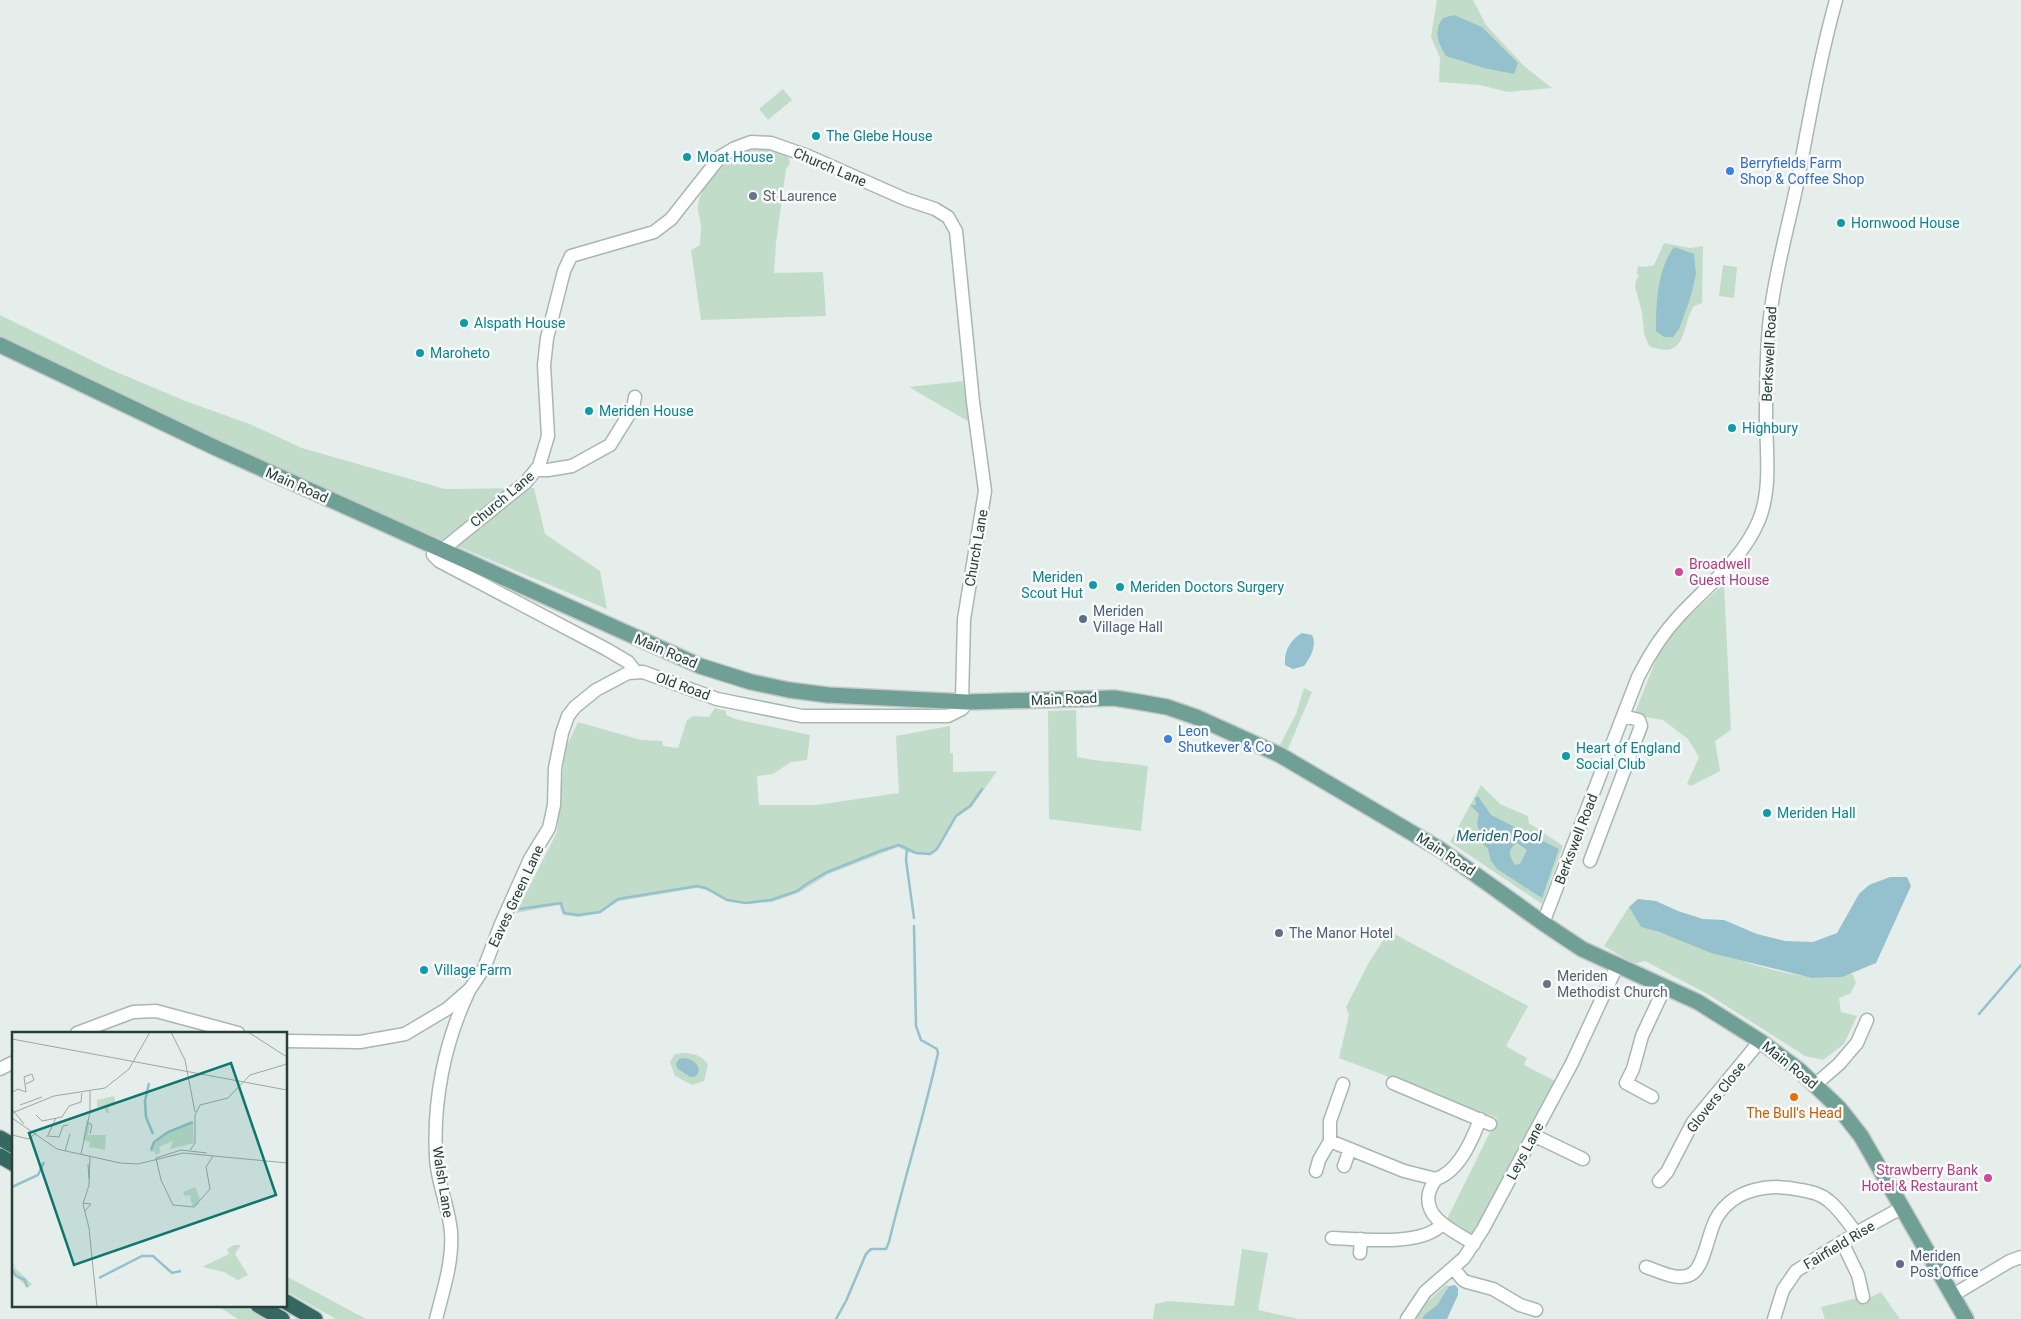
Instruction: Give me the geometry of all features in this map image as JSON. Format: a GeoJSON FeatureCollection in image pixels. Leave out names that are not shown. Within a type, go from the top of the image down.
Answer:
{"type":"FeatureCollection","features":[{"type":"Feature","properties":{"kind":"highway"},"geometry":{"type":"LineString","coordinates":[[0,1138],[12,1145]]}},
{"type":"Feature","properties":{"kind":"highway"},"geometry":{"type":"LineString","coordinates":[[0,1156],[12,1163]]}},
{"type":"Feature","properties":{"kind":"highway"},"geometry":{"type":"LineString","coordinates":[[288,1303],[315,1319]]}},
{"type":"Feature","properties":{"kind":"highway"},"geometry":{"type":"LineString","coordinates":[[260,1306],[282,1319]]}},
{"type":"Feature","properties":{"kind":"main road","name":"Main Road"},"geometry":{"type":"LineString","coordinates":[[0,346],[216,448],[700,666],[751,682],[789,690],[828,695],[964,701],[1114,698],[1167,707],[1196,717],[1280,755],[1412,832],[1474,872],[1582,949],[1698,1002],[1760,1041],[1816,1084],[1839,1108],[1861,1136],[1954,1295],[1966,1319]]}},
{"type":"Feature","properties":{"kind":"street","name":"Berkswell Road"},"geometry":{"type":"LineString","coordinates":[[1543,923],[1638,677],[1654,648],[1678,616],[1739,554],[1759,519],[1764,502],[1766,481],[1767,384],[1773,294],[1796,186],[1810,105],[1836,0]]}},
{"type":"Feature","properties":{"kind":"street","name":"Church Lane"},"geometry":{"type":"LineString","coordinates":[[438,548],[526,482],[536,470],[544,452],[548,436],[544,365],[547,338],[565,266],[571,256],[654,232],[672,220],[720,157],[734,148],[751,142],[771,143],[904,199],[940,212],[948,217],[956,231],[973,402],[986,491],[964,618],[964,701]]}},
{"type":"Feature","properties":{"kind":"street"},"geometry":{"type":"LineString","coordinates":[[536,470],[572,466],[610,445],[633,408],[635,397]]}},
{"type":"Feature","properties":{"kind":"street","name":"Old Road"},"geometry":{"type":"LineString","coordinates":[[438,548],[433,555],[439,561],[606,649],[628,662],[635,671],[656,676],[717,699],[802,716],[948,716],[962,708],[964,701]]}},
{"type":"Feature","properties":{"kind":"street","name":"Eaves Green Lane"},"geometry":{"type":"LineString","coordinates":[[288,1041],[360,1042],[405,1034],[447,1009],[470,989],[484,968],[501,924],[530,860],[548,828],[554,805],[555,768],[562,732],[568,716],[575,707],[596,690],[635,671]]}},
{"type":"Feature","properties":{"kind":"street"},"geometry":{"type":"LineString","coordinates":[[1590,861],[1641,726],[1639,720],[1623,716]]}},
{"type":"Feature","properties":{"kind":"street","name":"Leys Lane"},"geometry":{"type":"LineString","coordinates":[[1407,1319],[1425,1292],[1464,1258],[1474,1244],[1572,1063],[1617,966]]}},
{"type":"Feature","properties":{"kind":"street"},"geometry":{"type":"LineString","coordinates":[[1652,1097],[1626,1083],[1633,1069],[1642,1036],[1665,987]]}},
{"type":"Feature","properties":{"kind":"street","name":"Walsh Lane"},"geometry":{"type":"LineString","coordinates":[[436,1319],[449,1269],[451,1233],[436,1159],[436,1124],[443,1069],[455,1020],[470,989]]}},
{"type":"Feature","properties":{"kind":"street"},"geometry":{"type":"LineString","coordinates":[[447,1009],[455,1020]]}},
{"type":"Feature","properties":{"kind":"street"},"geometry":{"type":"LineString","coordinates":[[81,1032],[133,1012],[156,1011],[234,1032]]}},
{"type":"Feature","properties":{"kind":"street"},"geometry":{"type":"LineString","coordinates":[[1816,1084],[1839,1064],[1857,1043],[1867,1020]]}},
{"type":"Feature","properties":{"kind":"street","name":"Glovers Close"},"geometry":{"type":"LineString","coordinates":[[1658,1183],[1667,1172],[1693,1122],[1760,1041]]}},
{"type":"Feature","properties":{"kind":"street"},"geometry":{"type":"LineString","coordinates":[[0,1069],[12,1063]]}},
{"type":"Feature","properties":{"kind":"street"},"geometry":{"type":"LineString","coordinates":[[1330,1140],[1404,1171],[1436,1179],[1445,1176],[1454,1167],[1485,1122],[1393,1083]]}},
{"type":"Feature","properties":{"kind":"street"},"geometry":{"type":"LineString","coordinates":[[1316,1171],[1319,1160],[1330,1140],[1330,1121],[1343,1084]]}},
{"type":"Feature","properties":{"kind":"street"},"geometry":{"type":"LineString","coordinates":[[1533,1135],[1583,1159]]}},
{"type":"Feature","properties":{"kind":"street"},"geometry":{"type":"LineString","coordinates":[[1344,1166],[1350,1150]]}},
{"type":"Feature","properties":{"kind":"street"},"geometry":{"type":"LineString","coordinates":[[1436,1179],[1429,1193],[1429,1203],[1433,1215],[1442,1224],[1474,1244]]}},
{"type":"Feature","properties":{"kind":"street"},"geometry":{"type":"LineString","coordinates":[[1646,1266],[1676,1277],[1693,1274],[1699,1266],[1710,1231],[1723,1208],[1734,1198],[1746,1192],[1765,1188],[1786,1187],[1817,1193],[1829,1200],[1856,1233]]}},
{"type":"Feature","properties":{"kind":"street","name":"Fairfield Rise"},"geometry":{"type":"LineString","coordinates":[[1774,1319],[1783,1290],[1796,1271],[1856,1233],[1903,1207]]}},
{"type":"Feature","properties":{"kind":"street"},"geometry":{"type":"LineString","coordinates":[[1332,1238],[1416,1237],[1436,1231],[1442,1224]]}},
{"type":"Feature","properties":{"kind":"street"},"geometry":{"type":"LineString","coordinates":[[1360,1253],[1361,1239]]}},
{"type":"Feature","properties":{"kind":"street"},"geometry":{"type":"LineString","coordinates":[[1842,1242],[1858,1274],[1863,1297]]}},
{"type":"Feature","properties":{"kind":"street"},"geometry":{"type":"LineString","coordinates":[[1954,1295],[2010,1261],[2021,1257]]}},
{"type":"Feature","properties":{"kind":"street"},"geometry":{"type":"LineString","coordinates":[[1453,1268],[1463,1280],[1493,1289],[1530,1304]]}},
{"type":"Feature","properties":{"kind":"green space"},"geometry":{"type":"Polygon","coordinates":[[[1437,0],[1473,0],[1486,25],[1524,66],[1552,88],[1508,92],[1479,85],[1439,82],[1440,58],[1431,37],[1437,0]]]}},
{"type":"Feature","properties":{"kind":"green space"},"geometry":{"type":"Polygon","coordinates":[[[783,89],[792,100],[768,120],[759,109],[783,89]]]}},
{"type":"Feature","properties":{"kind":"green space"},"geometry":{"type":"Polygon","coordinates":[[[763,149],[774,150],[788,155],[790,164],[786,169],[774,273],[823,272],[826,316],[701,320],[691,250],[700,245],[699,200],[710,178],[727,160],[740,153],[763,149]]]}},
{"type":"Feature","properties":{"kind":"green space"},"geometry":{"type":"Polygon","coordinates":[[[1664,243],[1690,248],[1703,246],[1702,303],[1694,306],[1681,340],[1677,346],[1671,349],[1649,346],[1644,333],[1642,312],[1635,287],[1639,276],[1637,273],[1638,266],[1654,265],[1664,243]]]}},
{"type":"Feature","properties":{"kind":"green space"},"geometry":{"type":"Polygon","coordinates":[[[1723,265],[1737,267],[1734,298],[1719,296],[1723,265]]]}},
{"type":"Feature","properties":{"kind":"green space"},"geometry":{"type":"Polygon","coordinates":[[[0,315],[107,368],[183,400],[252,425],[302,448],[445,489],[534,488],[545,534],[600,571],[607,609],[362,506],[254,458],[0,338],[0,315]]]}},
{"type":"Feature","properties":{"kind":"green space"},"geometry":{"type":"Polygon","coordinates":[[[963,381],[971,423],[909,387],[963,381]]]}},
{"type":"Feature","properties":{"kind":"green space"},"geometry":{"type":"Polygon","coordinates":[[[1724,584],[1731,730],[1715,741],[1720,771],[1691,786],[1687,784],[1699,757],[1688,739],[1663,720],[1634,715],[1657,657],[1682,622],[1724,584]]]}},
{"type":"Feature","properties":{"kind":"green space"},"geometry":{"type":"Polygon","coordinates":[[[1304,688],[1312,692],[1288,749],[1280,745],[1296,714],[1304,688]]]}},
{"type":"Feature","properties":{"kind":"green space"},"geometry":{"type":"Polygon","coordinates":[[[715,708],[726,711],[726,715],[735,719],[810,735],[807,760],[791,762],[773,774],[757,776],[759,805],[816,805],[899,793],[896,736],[950,726],[950,753],[953,753],[953,772],[997,771],[972,807],[957,817],[938,849],[931,855],[908,852],[898,847],[829,874],[798,893],[772,902],[746,904],[726,901],[706,890],[697,888],[619,901],[600,913],[579,917],[563,915],[559,905],[516,913],[557,832],[565,749],[578,722],[641,740],[662,741],[663,746],[678,748],[687,720],[693,716],[709,717],[715,708]]]}},
{"type":"Feature","properties":{"kind":"green space"},"geometry":{"type":"Polygon","coordinates":[[[1076,710],[1077,757],[1148,766],[1141,831],[1049,819],[1048,711],[1076,710]]]}},
{"type":"Feature","properties":{"kind":"green space"},"geometry":{"type":"Polygon","coordinates":[[[1481,785],[1500,804],[1528,816],[1529,823],[1563,846],[1542,904],[1450,842],[1481,785]]]}},
{"type":"Feature","properties":{"kind":"green space"},"geometry":{"type":"Polygon","coordinates":[[[1629,907],[1641,927],[1748,963],[1806,976],[1831,977],[1852,973],[1856,983],[1850,994],[1839,998],[1841,1012],[1857,1016],[1844,1044],[1823,1060],[1805,1056],[1709,995],[1645,961],[1634,964],[1604,946],[1629,907]]]}},
{"type":"Feature","properties":{"kind":"green space"},"geometry":{"type":"Polygon","coordinates":[[[1389,931],[1528,1006],[1506,1046],[1527,1058],[1524,1065],[1557,1082],[1475,1232],[1468,1234],[1445,1223],[1497,1118],[1339,1058],[1349,1015],[1346,1007],[1368,964],[1389,931]]]}},
{"type":"Feature","properties":{"kind":"green space"},"geometry":{"type":"Polygon","coordinates":[[[681,1053],[697,1055],[706,1062],[708,1065],[704,1081],[692,1085],[675,1076],[670,1062],[674,1055],[681,1053]]]}},
{"type":"Feature","properties":{"kind":"green space"},"geometry":{"type":"Polygon","coordinates":[[[1242,1249],[1268,1253],[1258,1310],[1299,1319],[1153,1319],[1155,1304],[1168,1301],[1234,1306],[1242,1249]]]}},
{"type":"Feature","properties":{"kind":"green space"},"geometry":{"type":"Polygon","coordinates":[[[288,1277],[366,1319],[336,1319],[288,1292],[288,1277]]]}},
{"type":"Feature","properties":{"kind":"green space"},"geometry":{"type":"Polygon","coordinates":[[[1446,1285],[1449,1286],[1437,1305],[1425,1314],[1422,1319],[1415,1319],[1424,1305],[1446,1285]]]}},
{"type":"Feature","properties":{"kind":"green space"},"geometry":{"type":"Polygon","coordinates":[[[1881,1292],[1900,1319],[1825,1319],[1821,1307],[1866,1296],[1869,1298],[1881,1292]]]}},
{"type":"Feature","properties":{"kind":"green space"},"geometry":{"type":"Polygon","coordinates":[[[218,1306],[247,1306],[268,1319],[238,1319],[218,1306]]]}},
{"type":"Feature","properties":{"kind":"water"},"geometry":{"type":"Polygon","coordinates":[[[1454,15],[1482,27],[1518,63],[1514,74],[1484,68],[1446,56],[1439,42],[1437,32],[1443,18],[1454,15]]]}},
{"type":"Feature","properties":{"kind":"water"},"geometry":{"type":"Polygon","coordinates":[[[1674,247],[1694,254],[1696,274],[1690,299],[1679,329],[1673,337],[1664,337],[1656,331],[1657,299],[1664,266],[1674,247]]]}},
{"type":"Feature","properties":{"kind":"water"},"geometry":{"type":"Polygon","coordinates":[[[1302,633],[1312,635],[1314,647],[1304,666],[1293,669],[1285,665],[1287,651],[1291,643],[1302,633]]]}},
{"type":"Feature","properties":{"kind":"water","name":"Meriden Pool"},"geometry":{"type":"Polygon","coordinates":[[[1478,796],[1491,815],[1559,849],[1542,898],[1497,869],[1491,861],[1488,849],[1482,843],[1477,823],[1479,814],[1470,805],[1476,805],[1475,798],[1478,796]],[[1517,843],[1510,850],[1511,859],[1515,865],[1520,864],[1527,850],[1517,843]]]}},
{"type":"Feature","properties":{"kind":"water"},"geometry":{"type":"Polygon","coordinates":[[[1890,877],[1907,877],[1911,886],[1876,963],[1842,977],[1812,978],[1711,953],[1659,932],[1641,927],[1629,907],[1638,899],[1656,901],[1703,919],[1724,920],[1757,934],[1785,941],[1813,942],[1837,933],[1859,894],[1869,885],[1890,877]]]}},
{"type":"Feature","properties":{"kind":"water"},"geometry":{"type":"Polygon","coordinates":[[[686,1058],[697,1065],[699,1070],[696,1076],[690,1077],[677,1068],[676,1064],[679,1059],[686,1058]]]}},
{"type":"Feature","properties":{"kind":"water"},"geometry":{"type":"Polygon","coordinates":[[[1455,1285],[1458,1288],[1458,1295],[1447,1319],[1422,1319],[1425,1314],[1437,1305],[1449,1286],[1455,1285]]]}},
{"type":"Feature","properties":{"kind":"waterway"},"geometry":{"type":"LineString","coordinates":[[519,909],[561,903],[564,913],[578,915],[600,912],[618,899],[697,886],[706,888],[727,900],[746,903],[771,900],[797,891],[827,872],[899,845],[916,853],[930,854],[937,849],[956,816],[970,806],[982,789]]}},
{"type":"Feature","properties":{"kind":"waterway"},"geometry":{"type":"LineString","coordinates":[[907,849],[906,860],[914,918]]}},
{"type":"Feature","properties":{"kind":"waterway"},"geometry":{"type":"LineString","coordinates":[[836,1319],[846,1301],[866,1254],[871,1249],[886,1249],[889,1242],[938,1053],[937,1049],[921,1040],[916,1026],[914,926]]}},
{"type":"Feature","properties":{"kind":"waterway"},"geometry":{"type":"LineString","coordinates":[[1979,1014],[2021,965]]}},
{"type":"Feature","properties":{"kind":"place","name":"The Glebe House"},"geometry":{"type":"Point","coordinates":[816,136]}},
{"type":"Feature","properties":{"kind":"place","name":"Moat House"},"geometry":{"type":"Point","coordinates":[687,157]}},
{"type":"Feature","properties":{"kind":"place","name":"Berryfields Farm Shop & Coffee Shop"},"geometry":{"type":"Point","coordinates":[1730,171]}},
{"type":"Feature","properties":{"kind":"place","name":"St Laurence"},"geometry":{"type":"Point","coordinates":[753,196]}},
{"type":"Feature","properties":{"kind":"place","name":"Hornwood House"},"geometry":{"type":"Point","coordinates":[1841,223]}},
{"type":"Feature","properties":{"kind":"place","name":"Alspath House"},"geometry":{"type":"Point","coordinates":[464,323]}},
{"type":"Feature","properties":{"kind":"place","name":"Maroheto"},"geometry":{"type":"Point","coordinates":[420,353]}},
{"type":"Feature","properties":{"kind":"place","name":"Meriden House"},"geometry":{"type":"Point","coordinates":[589,411]}},
{"type":"Feature","properties":{"kind":"place","name":"Highbury"},"geometry":{"type":"Point","coordinates":[1732,428]}},
{"type":"Feature","properties":{"kind":"place","name":"Broadwell Guest House"},"geometry":{"type":"Point","coordinates":[1679,572]}},
{"type":"Feature","properties":{"kind":"place","name":"Meriden Scout Hut"},"geometry":{"type":"Point","coordinates":[1093,585]}},
{"type":"Feature","properties":{"kind":"place","name":"Meriden Doctors Surgery"},"geometry":{"type":"Point","coordinates":[1120,587]}},
{"type":"Feature","properties":{"kind":"place","name":"Meriden Village Hall"},"geometry":{"type":"Point","coordinates":[1083,619]}},
{"type":"Feature","properties":{"kind":"place","name":"Leon Shutkever & Co"},"geometry":{"type":"Point","coordinates":[1168,739]}},
{"type":"Feature","properties":{"kind":"place","name":"Heart of England Social Club"},"geometry":{"type":"Point","coordinates":[1566,756]}},
{"type":"Feature","properties":{"kind":"place","name":"Meriden Hall"},"geometry":{"type":"Point","coordinates":[1767,813]}},
{"type":"Feature","properties":{"kind":"place","name":"The Manor Hotel"},"geometry":{"type":"Point","coordinates":[1279,933]}},
{"type":"Feature","properties":{"kind":"place","name":"Village Farm"},"geometry":{"type":"Point","coordinates":[424,970]}},
{"type":"Feature","properties":{"kind":"place","name":"Meriden Methodist Church"},"geometry":{"type":"Point","coordinates":[1547,984]}},
{"type":"Feature","properties":{"kind":"place","name":"The Bull's Head"},"geometry":{"type":"Point","coordinates":[1794,1097]}},
{"type":"Feature","properties":{"kind":"place","name":"Strawberry Bank Hotel & Restaurant"},"geometry":{"type":"Point","coordinates":[1988,1178]}},
{"type":"Feature","properties":{"kind":"place","name":"Meriden Post Office"},"geometry":{"type":"Point","coordinates":[1900,1264]}}]}
